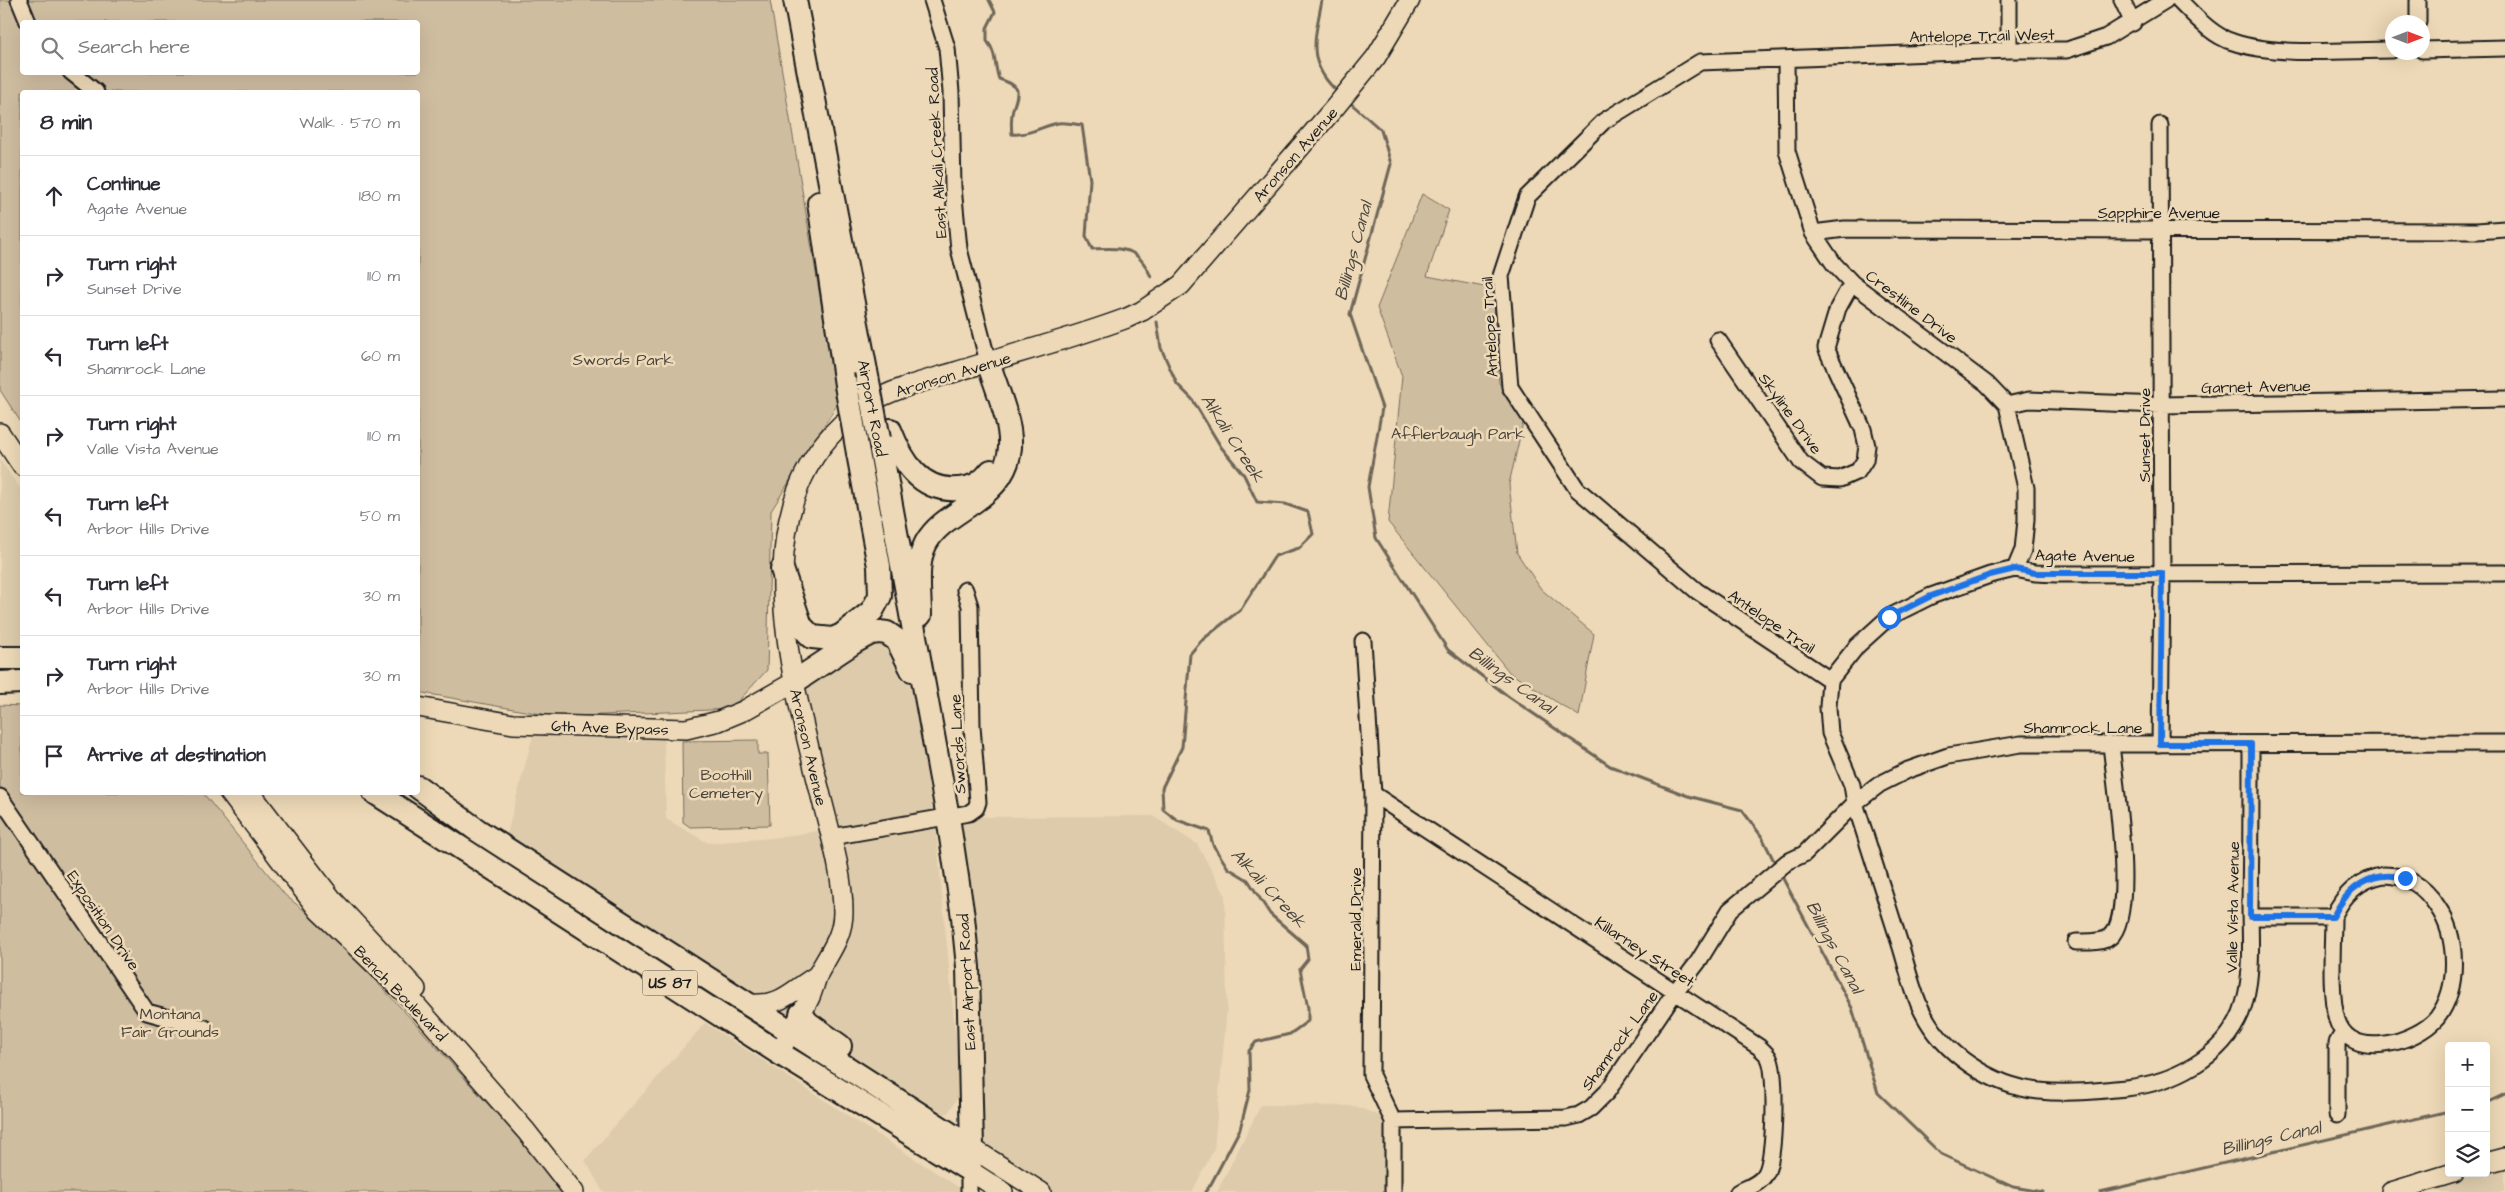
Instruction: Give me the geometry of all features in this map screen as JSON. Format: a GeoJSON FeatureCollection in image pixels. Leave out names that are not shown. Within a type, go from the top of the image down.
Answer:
{"type":"FeatureCollection","features":[{"type":"Feature","properties":{"kind":"highway","name":"Airport Road"},"geometry":{"type":"LineString","coordinates":[[795,0],[866,371],[885,434],[919,666],[948,817]]}},
{"type":"Feature","properties":{"kind":"highway"},"geometry":{"type":"LineString","coordinates":[[782,569],[801,626],[812,637],[833,639],[854,627],[872,611],[880,596],[879,566],[846,385],[817,192],[813,97]]}},
{"type":"Feature","properties":{"kind":"highway"},"geometry":{"type":"LineString","coordinates":[[919,666],[920,573],[925,544],[935,530],[992,489],[1003,474],[1010,456],[1008,432],[988,362]]}},
{"type":"Feature","properties":{"kind":"highway"},"geometry":{"type":"LineString","coordinates":[[885,434],[909,467],[931,486],[952,490],[971,487],[989,474],[1000,459],[1008,432]]}},
{"type":"Feature","properties":{"kind":"highway"},"geometry":{"type":"LineString","coordinates":[[794,682],[856,640],[870,633],[887,633],[897,640],[904,652],[927,708]]}},
{"type":"Feature","properties":{"kind":"highway"},"geometry":{"type":"LineString","coordinates":[[0,658],[20,658]]}},
{"type":"Feature","properties":{"kind":"highway"},"geometry":{"type":"LineString","coordinates":[[0,683],[20,682]]}},
{"type":"Feature","properties":{"kind":"highway","name":"US 87"},"geometry":{"type":"LineString","coordinates":[[420,788],[477,830],[748,1004],[795,1023],[971,1159]]}},
{"type":"Feature","properties":{"kind":"highway","name":"US 87"},"geometry":{"type":"LineString","coordinates":[[379,795],[779,1053],[971,1159]]}},
{"type":"Feature","properties":{"kind":"highway","name":"East Airport Road"},"geometry":{"type":"LineString","coordinates":[[948,817],[963,917],[968,967],[971,1159]]}},
{"type":"Feature","properties":{"kind":"main road","name":"Aronson Avenue"},"geometry":{"type":"LineString","coordinates":[[779,1053],[810,997],[818,975],[837,941],[843,912],[831,838],[794,682],[782,569],[786,524],[793,498],[806,471],[827,440],[868,404],[893,391],[1107,326],[1142,311],[1181,285],[1356,82],[1376,57],[1410,0]]}},
{"type":"Feature","properties":{"kind":"main road"},"geometry":{"type":"LineString","coordinates":[[1,438],[20,463]]}},
{"type":"Feature","properties":{"kind":"main road"},"geometry":{"type":"LineString","coordinates":[[770,695],[778,681],[781,666],[779,622],[782,569]]}},
{"type":"Feature","properties":{"kind":"main road","name":"6th Ave Bypass"},"geometry":{"type":"LineString","coordinates":[[420,707],[513,724],[668,730],[686,729],[719,721],[743,711],[794,682]]}},
{"type":"Feature","properties":{"kind":"main road","name":"Bench Boulevard"},"geometry":{"type":"LineString","coordinates":[[231,795],[320,911],[409,997],[526,1130],[574,1192]]}},
{"type":"Feature","properties":{"kind":"main road"},"geometry":{"type":"LineString","coordinates":[[252,795],[332,899],[411,982],[548,1140],[588,1192]]}},
{"type":"Feature","properties":{"kind":"main road","name":"Aronson Avenue"},"geometry":{"type":"LineString","coordinates":[[748,1004],[765,1005],[775,1003],[818,975]]}},
{"type":"Feature","properties":{"kind":"main road"},"geometry":{"type":"LineString","coordinates":[[2490,1163],[2505,1158]]}},
{"type":"Feature","properties":{"kind":"main road","name":"US 87"},"geometry":{"type":"LineString","coordinates":[[971,1159],[1003,1192]]}},
{"type":"Feature","properties":{"kind":"main road","name":"US 87"},"geometry":{"type":"LineString","coordinates":[[971,1159],[1041,1192]]}},
{"type":"Feature","properties":{"kind":"main road"},"geometry":{"type":"LineString","coordinates":[[2391,1192],[2445,1176]]}},
{"type":"Feature","properties":{"kind":"street"},"geometry":{"type":"LineString","coordinates":[[19,0],[27,20]]}},
{"type":"Feature","properties":{"kind":"street","name":"East Alkali Creek Road"},"geometry":{"type":"LineString","coordinates":[[932,0],[946,48],[951,92],[953,187],[959,249],[988,362]]}},
{"type":"Feature","properties":{"kind":"street"},"geometry":{"type":"LineString","coordinates":[[2009,0],[2009,50]]}},
{"type":"Feature","properties":{"kind":"street"},"geometry":{"type":"LineString","coordinates":[[2122,0],[2133,22]]}},
{"type":"Feature","properties":{"kind":"street","name":"Antelope Trail West"},"geometry":{"type":"LineString","coordinates":[[1786,59],[2009,50],[2067,50],[2106,37],[2166,0]]}},
{"type":"Feature","properties":{"kind":"street"},"geometry":{"type":"LineString","coordinates":[[2179,0],[2206,26],[2232,42],[2280,50],[2385,50]]}},
{"type":"Feature","properties":{"kind":"street"},"geometry":{"type":"LineString","coordinates":[[2418,0],[2418,15]]}},
{"type":"Feature","properties":{"kind":"street"},"geometry":{"type":"LineString","coordinates":[[2430,50],[2505,48]]}},
{"type":"Feature","properties":{"kind":"street","name":"Crestline Drive"},"geometry":{"type":"LineString","coordinates":[[1786,59],[1787,151],[1813,233],[1834,264],[1852,283],[1987,384],[2007,405]]}},
{"type":"Feature","properties":{"kind":"street","name":"Antelope Trail"},"geometry":{"type":"LineString","coordinates":[[1786,59],[1700,62],[1604,121],[1526,197],[1501,276],[1510,387],[1577,489],[1697,591],[1830,680]]}},
{"type":"Feature","properties":{"kind":"street"},"geometry":{"type":"LineString","coordinates":[[74,75],[93,90]]}},
{"type":"Feature","properties":{"kind":"street","name":"Sunset Drive"},"geometry":{"type":"LineString","coordinates":[[2160,125],[2162,573],[2160,744]]}},
{"type":"Feature","properties":{"kind":"street","name":"Sapphire Avenue"},"geometry":{"type":"LineString","coordinates":[[1813,233],[1845,229],[2477,231],[2505,229]]}},
{"type":"Feature","properties":{"kind":"street","name":"Skyline Drive"},"geometry":{"type":"LineString","coordinates":[[1718,340],[1801,462],[1822,478],[1840,479],[1858,471],[1865,460],[1867,446],[1863,429],[1826,348],[1838,308],[1852,283]]}},
{"type":"Feature","properties":{"kind":"street","name":"Garnet Avenue"},"geometry":{"type":"LineString","coordinates":[[2007,405],[2029,400],[2161,405],[2505,399]]}},
{"type":"Feature","properties":{"kind":"street"},"geometry":{"type":"LineString","coordinates":[[2007,405],[2026,488],[2026,520],[2023,550],[2015,569]]}},
{"type":"Feature","properties":{"kind":"street","name":"Agate Avenue"},"geometry":{"type":"LineString","coordinates":[[1830,680],[1857,646],[1889,617],[1931,596],[1990,575],[2015,569],[2042,574],[2505,573]]}},
{"type":"Feature","properties":{"kind":"street","name":"Swords Lane"},"geometry":{"type":"LineString","coordinates":[[831,838],[969,813],[976,808],[978,802],[972,726],[970,606],[965,590]]}},
{"type":"Feature","properties":{"kind":"street","name":"Emerald Drive"},"geometry":{"type":"LineString","coordinates":[[1363,641],[1373,794],[1371,1075],[1393,1121],[1393,1192]]}},
{"type":"Feature","properties":{"kind":"street"},"geometry":{"type":"LineString","coordinates":[[1830,680],[1828,707],[1830,732],[1852,785],[1855,803]]}},
{"type":"Feature","properties":{"kind":"street","name":"Shamrock Lane"},"geometry":{"type":"LineString","coordinates":[[1393,1121],[1566,1118],[1579,1115],[1591,1108],[1606,1092],[1698,962],[1730,910],[1787,862],[1804,854],[1855,803],[1894,777],[1948,756],[2021,744],[2505,743]]}},
{"type":"Feature","properties":{"kind":"street"},"geometry":{"type":"LineString","coordinates":[[2076,942],[2102,941],[2111,936],[2116,927],[2124,890],[2111,744]]}},
{"type":"Feature","properties":{"kind":"street","name":"Valle Vista Avenue"},"geometry":{"type":"LineString","coordinates":[[1855,803],[1921,1010],[1949,1048],[1983,1072],[2013,1085],[2037,1091],[2079,1092],[2137,1087],[2161,1082],[2188,1070],[2210,1054],[2229,1034],[2241,1012],[2251,965],[2251,744]]}},
{"type":"Feature","properties":{"kind":"street","name":"Killarney Street"},"geometry":{"type":"LineString","coordinates":[[1373,794],[1759,1047],[1770,1059],[1773,1076],[1773,1151],[1766,1174],[1751,1187],[1738,1192]]}},
{"type":"Feature","properties":{"kind":"street","name":"Exposition Drive"},"geometry":{"type":"LineString","coordinates":[[0,798],[147,1012],[206,1028]]}},
{"type":"Feature","properties":{"kind":"street"},"geometry":{"type":"LineString","coordinates":[[2384,875],[2405,878],[2422,887],[2444,916],[2452,949],[2453,979],[2447,999],[2437,1018],[2428,1025],[2397,1040],[2374,1046],[2350,1039],[2343,1032],[2337,1022],[2334,1008],[2333,917],[2346,894],[2363,881],[2384,875]]}},
{"type":"Feature","properties":{"kind":"street"},"geometry":{"type":"LineString","coordinates":[[2250,917],[2333,917]]}},
{"type":"Feature","properties":{"kind":"street"},"geometry":{"type":"LineString","coordinates":[[2337,1115],[2337,1043],[2343,1032]]}},
{"type":"Feature","properties":{"kind":"street"},"geometry":{"type":"LineString","coordinates":[[969,1192],[971,1159]]}},
{"type":"Feature","properties":{"kind":"shaded area"},"geometry":{"type":"Polygon","coordinates":[[[0,460],[20,488],[20,649],[0,649],[0,460]]]}},
{"type":"Feature","properties":{"kind":"shaded area"},"geometry":{"type":"Polygon","coordinates":[[[877,637],[890,642],[915,698],[933,801],[961,1092],[948,1113],[935,1114],[507,834],[533,735],[664,739],[666,819],[708,843],[772,838],[837,828],[802,688],[877,637]]]}},
{"type":"Feature","properties":{"kind":"shaded area"},"geometry":{"type":"Polygon","coordinates":[[[1153,816],[1197,844],[1225,894],[1227,1008],[1214,1149],[1192,1192],[1040,1192],[972,1148],[948,817],[1153,816]]]}},
{"type":"Feature","properties":{"kind":"shaded area"},"geometry":{"type":"Polygon","coordinates":[[[705,1023],[966,1192],[603,1192],[585,1160],[705,1023]]]}},
{"type":"Feature","properties":{"kind":"shaded area"},"geometry":{"type":"Polygon","coordinates":[[[1261,1105],[1355,1106],[1393,1121],[1393,1192],[1217,1192],[1261,1105]]]}},
{"type":"Feature","properties":{"kind":"shaded area"},"geometry":{"type":"Polygon","coordinates":[[[2505,1158],[2505,1192],[2391,1192],[2445,1175],[2445,1177],[2490,1177],[2490,1162],[2505,1158]]]}},
{"type":"Feature","properties":{"kind":"green space","name":"Swords Park"},"geometry":{"type":"Polygon","coordinates":[[[0,0],[770,0],[838,403],[771,511],[767,670],[731,709],[558,717],[420,692],[420,90],[20,90],[20,421],[0,390],[0,0]]]}},
{"type":"Feature","properties":{"kind":"green space","name":"Afflerbaugh Park"},"geometry":{"type":"Polygon","coordinates":[[[1422,194],[1449,210],[1427,276],[1495,289],[1495,332],[1499,383],[1524,419],[1509,484],[1517,553],[1541,589],[1594,634],[1579,716],[1510,673],[1388,522],[1402,376],[1377,308],[1422,194]]]}},
{"type":"Feature","properties":{"kind":"green space","name":"Montana Fair Grounds"},"geometry":{"type":"Polygon","coordinates":[[[0,705],[20,706],[20,795],[205,795],[285,895],[327,929],[415,1023],[554,1178],[564,1192],[0,1192],[0,705]]]}},
{"type":"Feature","properties":{"kind":"green space","name":"Boothill Cemetery"},"geometry":{"type":"Polygon","coordinates":[[[758,740],[758,754],[768,754],[770,825],[690,827],[683,822],[682,741],[758,740]]]}},
{"type":"Feature","properties":{"kind":"waterway","name":"Alkali Creek"},"geometry":{"type":"LineString","coordinates":[[989,0],[995,12],[987,28],[987,41],[994,55],[999,79],[1015,86],[1017,93],[1012,115],[1012,134],[1029,132],[1058,123],[1082,125],[1090,180],[1086,236],[1092,249],[1121,249],[1135,254],[1141,259],[1151,277]]}},
{"type":"Feature","properties":{"kind":"waterway","name":"Billings Canal"},"geometry":{"type":"LineString","coordinates":[[1322,0],[1315,39],[1317,61],[1328,82],[1339,93]]}},
{"type":"Feature","properties":{"kind":"waterway","name":"Billings Canal"},"geometry":{"type":"LineString","coordinates":[[1347,100],[1381,130],[1391,164],[1350,314],[1382,408],[1368,487],[1376,538],[1448,650],[1509,697],[1610,766],[1688,796],[1742,810],[1762,837],[1776,865]]}},
{"type":"Feature","properties":{"kind":"waterway","name":"Alkali Creek"},"geometry":{"type":"LineString","coordinates":[[1157,322],[1161,348],[1177,384],[1192,399],[1221,447],[1244,475],[1257,502],[1285,504],[1308,512],[1313,534],[1299,548],[1275,556],[1241,609],[1201,641],[1190,654],[1182,747],[1162,788],[1163,809],[1177,820],[1209,831],[1213,845],[1228,868],[1248,880],[1270,914],[1306,945],[1308,959],[1300,969],[1308,1008],[1308,1021],[1290,1034],[1256,1042],[1249,1051],[1250,1090],[1240,1129],[1205,1192]]}},
{"type":"Feature","properties":{"kind":"waterway","name":"Billings Canal"},"geometry":{"type":"LineString","coordinates":[[1780,873],[1852,1008],[1878,1093],[1941,1154],[2013,1187],[2043,1192]]}},
{"type":"Feature","properties":{"kind":"waterway","name":"Billings Canal"},"geometry":{"type":"LineString","coordinates":[[2490,1101],[2505,1094]]}},
{"type":"Feature","properties":{"kind":"waterway","name":"Billings Canal"},"geometry":{"type":"LineString","coordinates":[[2100,1192],[2445,1112]]}},
{"type":"Feature","properties":{"kind":"route"},"geometry":{"type":"LineString","coordinates":[[1889,617],[1931,596],[1990,575],[2015,569],[2035,573],[2056,574],[2162,573],[2160,744],[2251,744],[2250,917],[2333,917],[2346,894],[2363,881],[2384,875],[2395,875],[2405,878]]}}]}
